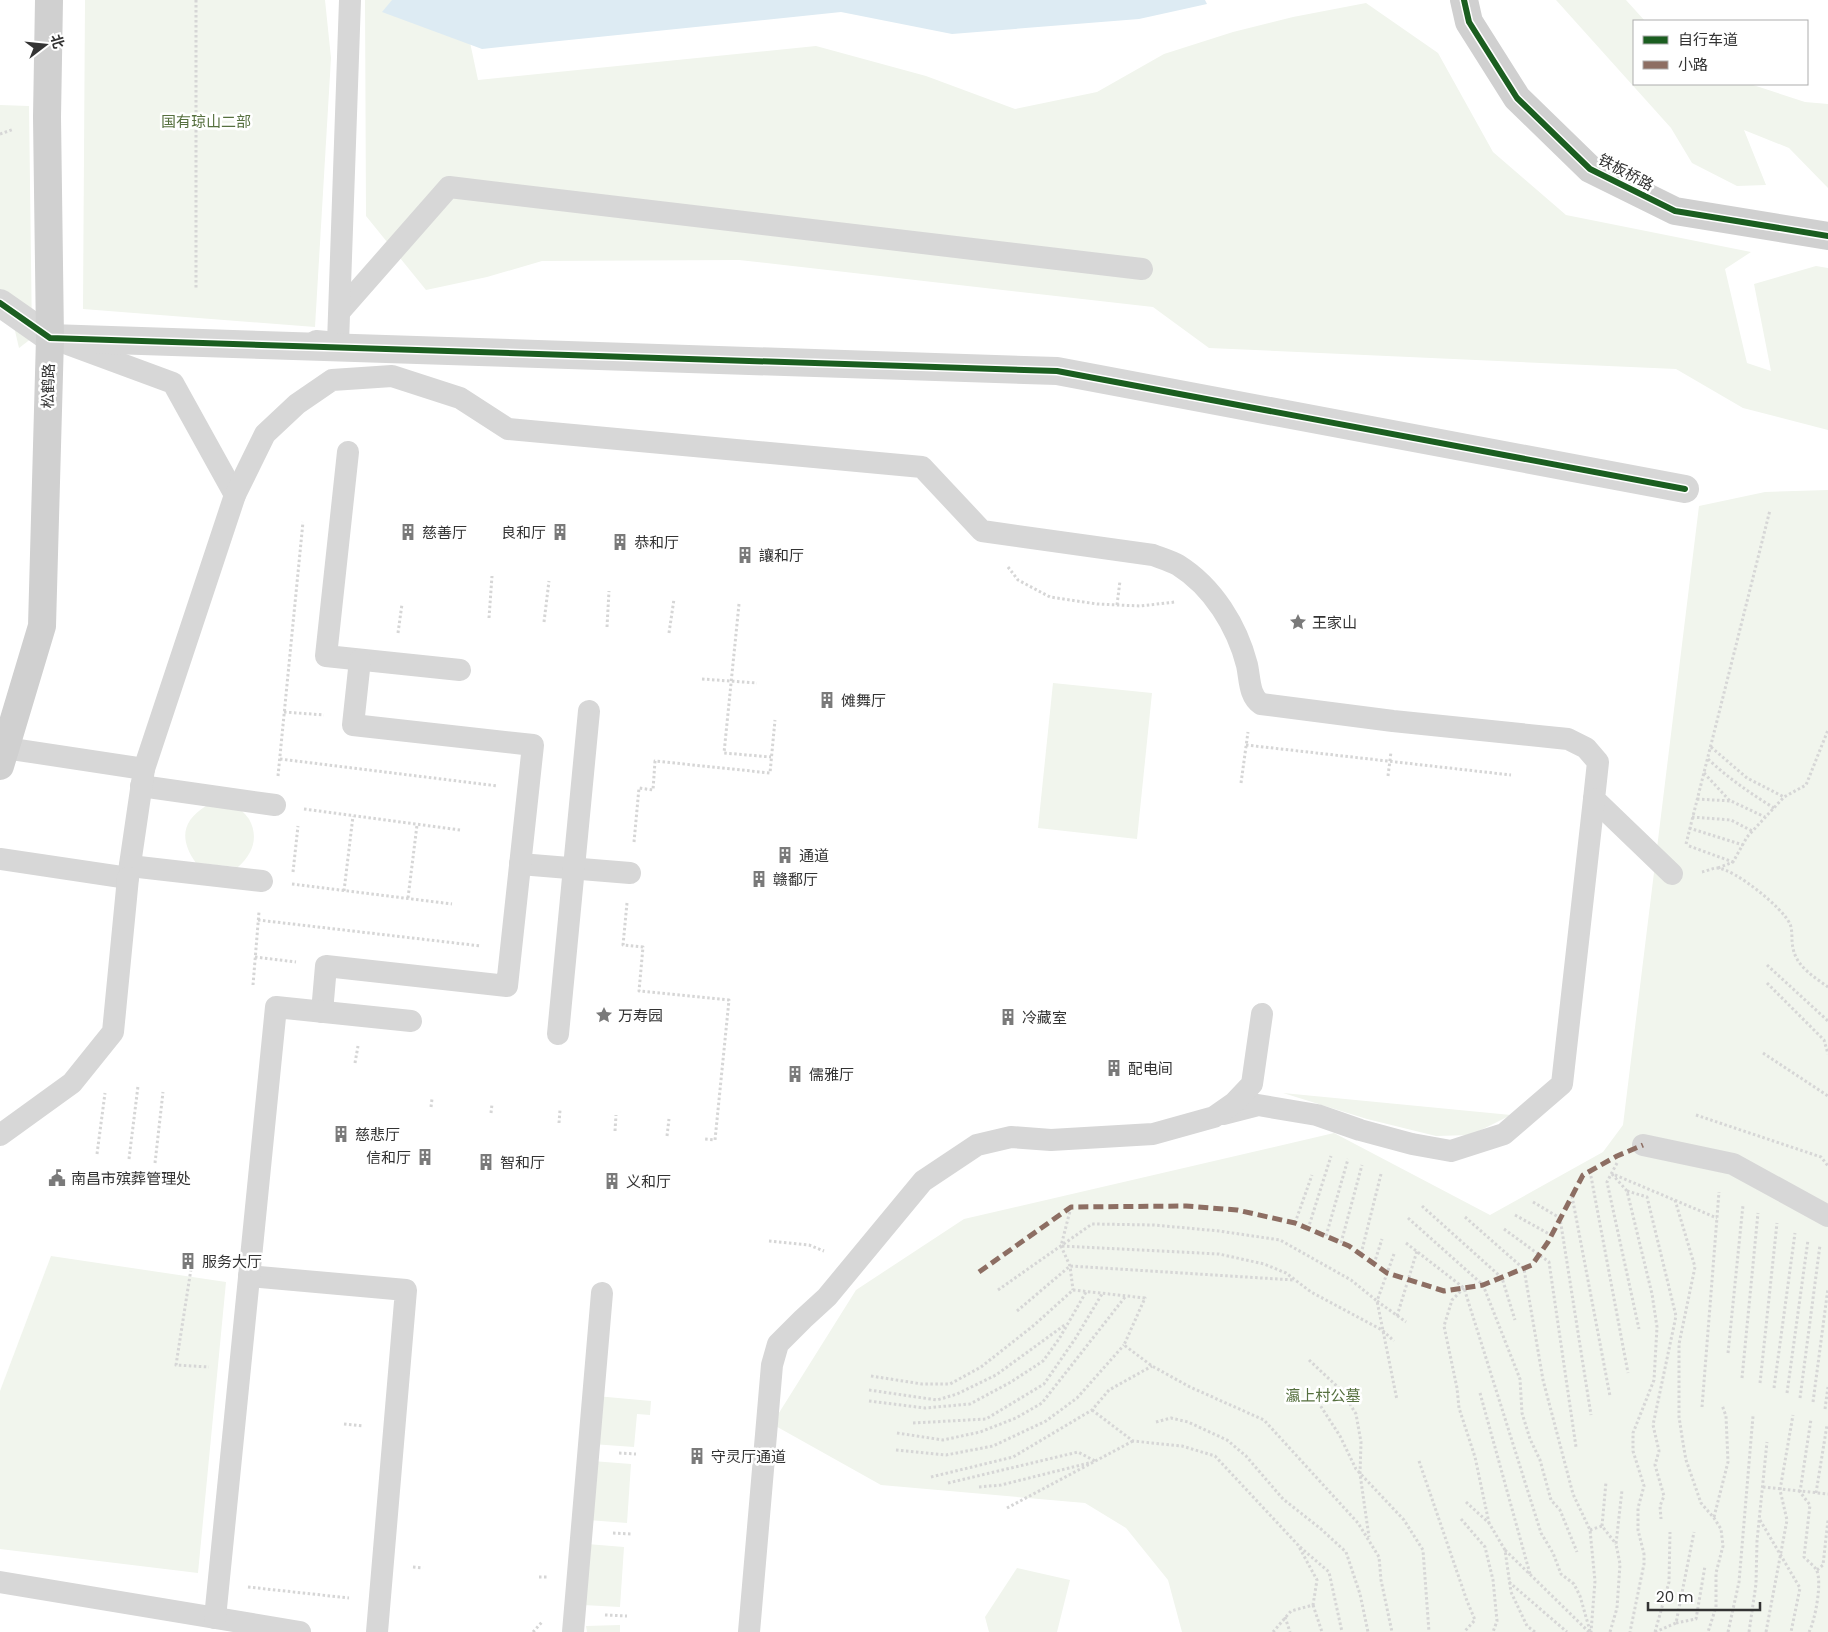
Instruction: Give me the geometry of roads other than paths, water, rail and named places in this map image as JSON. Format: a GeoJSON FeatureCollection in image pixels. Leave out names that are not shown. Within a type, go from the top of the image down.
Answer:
{"type":"FeatureCollection","features":[{"type":"Feature","properties":{"kind":"street","name":"松鹤路"},"geometry":{"type":"LineString","coordinates":[[3,757],[42,626],[50,338],[47,126],[49,0]]}},
{"type":"Feature","properties":{"kind":"street","name":"铁板桥路"},"geometry":{"type":"LineString","coordinates":[[1464,0],[1469,22],[1517,98],[1590,169],[1675,211],[1828,236]]}},
{"type":"Feature","properties":{"kind":"street"},"geometry":{"type":"LineString","coordinates":[[0,304],[50,338],[1057,371],[1685,488]]}},
{"type":"Feature","properties":{"kind":"lane"},"geometry":{"type":"LineString","coordinates":[[50,338],[100,326],[338,343],[350,0]]}},
{"type":"Feature","properties":{"kind":"lane"},"geometry":{"type":"LineString","coordinates":[[340,310],[449,187],[1142,268]]}},
{"type":"Feature","properties":{"kind":"lane"},"geometry":{"type":"LineString","coordinates":[[50,338],[173,383],[235,495]]}},
{"type":"Feature","properties":{"kind":"lane"},"geometry":{"type":"LineString","coordinates":[[0,1135],[72,1084],[113,1032],[129,872],[143,778],[235,495],[265,434],[297,404],[332,380],[392,376],[460,398],[508,429],[922,466],[982,530],[1153,555],[1177,564],[1205,585],[1237,634],[1247,664],[1252,696],[1261,704],[1393,721],[1568,738],[1586,748],[1598,762],[1562,1084],[1504,1134],[1451,1151],[1412,1144],[1360,1130],[1317,1115],[1258,1105],[1153,1134],[1051,1140],[1011,1137],[977,1145],[923,1181],[827,1297],[778,1344],[772,1365],[749,1632]]}},
{"type":"Feature","properties":{"kind":"lane"},"geometry":{"type":"LineString","coordinates":[[348,452],[326,656],[460,670]]}},
{"type":"Feature","properties":{"kind":"lane"},"geometry":{"type":"LineString","coordinates":[[322,1012],[326,966],[507,986],[511,949],[533,745],[353,725],[360,660]]}},
{"type":"Feature","properties":{"kind":"lane"},"geometry":{"type":"LineString","coordinates":[[558,1034],[589,711]]}},
{"type":"Feature","properties":{"kind":"lane"},"geometry":{"type":"LineString","coordinates":[[3,757],[143,778],[275,805]]}},
{"type":"Feature","properties":{"kind":"lane"},"geometry":{"type":"LineString","coordinates":[[1594,799],[1675,874]]}},
{"type":"Feature","properties":{"kind":"lane"},"geometry":{"type":"LineString","coordinates":[[0,859],[129,872],[262,881]]}},
{"type":"Feature","properties":{"kind":"lane"},"geometry":{"type":"LineString","coordinates":[[520,864],[630,873]]}},
{"type":"Feature","properties":{"kind":"lane"},"geometry":{"type":"LineString","coordinates":[[215,1618],[276,1007],[411,1021]]}},
{"type":"Feature","properties":{"kind":"lane"},"geometry":{"type":"LineString","coordinates":[[1214,1117],[1234,1103],[1252,1084],[1262,1014]]}},
{"type":"Feature","properties":{"kind":"lane"},"geometry":{"type":"LineString","coordinates":[[1642,1145],[1733,1164],[1793,1197]]}},
{"type":"Feature","properties":{"kind":"lane"},"geometry":{"type":"LineString","coordinates":[[249,1276],[406,1290],[377,1632]]}},
{"type":"Feature","properties":{"kind":"lane"},"geometry":{"type":"LineString","coordinates":[[573,1632],[602,1293]]}},
{"type":"Feature","properties":{"kind":"lane"},"geometry":{"type":"LineString","coordinates":[[0,1582],[300,1632]]}},
{"type":"Feature","properties":{"kind":"place","name":"慈善厅"},"geometry":{"type":"Point","coordinates":[408,532]}},
{"type":"Feature","properties":{"kind":"place","name":"良和厅"},"geometry":{"type":"Point","coordinates":[560,532]}},
{"type":"Feature","properties":{"kind":"place","name":"恭和厅"},"geometry":{"type":"Point","coordinates":[620,542]}},
{"type":"Feature","properties":{"kind":"place","name":"讓和厅"},"geometry":{"type":"Point","coordinates":[745,555]}},
{"type":"Feature","properties":{"kind":"place","name":"王家山"},"geometry":{"type":"Point","coordinates":[1298,622]}},
{"type":"Feature","properties":{"kind":"place","name":"傩舞厅"},"geometry":{"type":"Point","coordinates":[827,700]}},
{"type":"Feature","properties":{"kind":"place","name":"通道"},"geometry":{"type":"Point","coordinates":[785,855]}},
{"type":"Feature","properties":{"kind":"place","name":"赣鄱厅"},"geometry":{"type":"Point","coordinates":[759,879]}},
{"type":"Feature","properties":{"kind":"place","name":"万寿园"},"geometry":{"type":"Point","coordinates":[604,1015]}},
{"type":"Feature","properties":{"kind":"place","name":"冷藏室"},"geometry":{"type":"Point","coordinates":[1008,1017]}},
{"type":"Feature","properties":{"kind":"place","name":"配电间"},"geometry":{"type":"Point","coordinates":[1114,1068]}},
{"type":"Feature","properties":{"kind":"place","name":"儒雅厅"},"geometry":{"type":"Point","coordinates":[795,1074]}},
{"type":"Feature","properties":{"kind":"place","name":"慈悲厅"},"geometry":{"type":"Point","coordinates":[341,1134]}},
{"type":"Feature","properties":{"kind":"place","name":"信和厅"},"geometry":{"type":"Point","coordinates":[425,1157]}},
{"type":"Feature","properties":{"kind":"place","name":"智和厅"},"geometry":{"type":"Point","coordinates":[486,1162]}},
{"type":"Feature","properties":{"kind":"place","name":"南昌市殡葬管理处"},"geometry":{"type":"Point","coordinates":[57,1178]}},
{"type":"Feature","properties":{"kind":"place","name":"义和厅"},"geometry":{"type":"Point","coordinates":[612,1181]}},
{"type":"Feature","properties":{"kind":"place","name":"服务大厅"},"geometry":{"type":"Point","coordinates":[188,1261]}},
{"type":"Feature","properties":{"kind":"place","name":"守灵厅通道"},"geometry":{"type":"Point","coordinates":[697,1456]}},
{"type":"Feature","properties":{"kind":"park label","name":"国有琼山二部"},"geometry":{"type":"Point","coordinates":[206,121]}},
{"type":"Feature","properties":{"kind":"park label","name":"瀛上村公墓"},"geometry":{"type":"Point","coordinates":[1323,1395]}}]}
